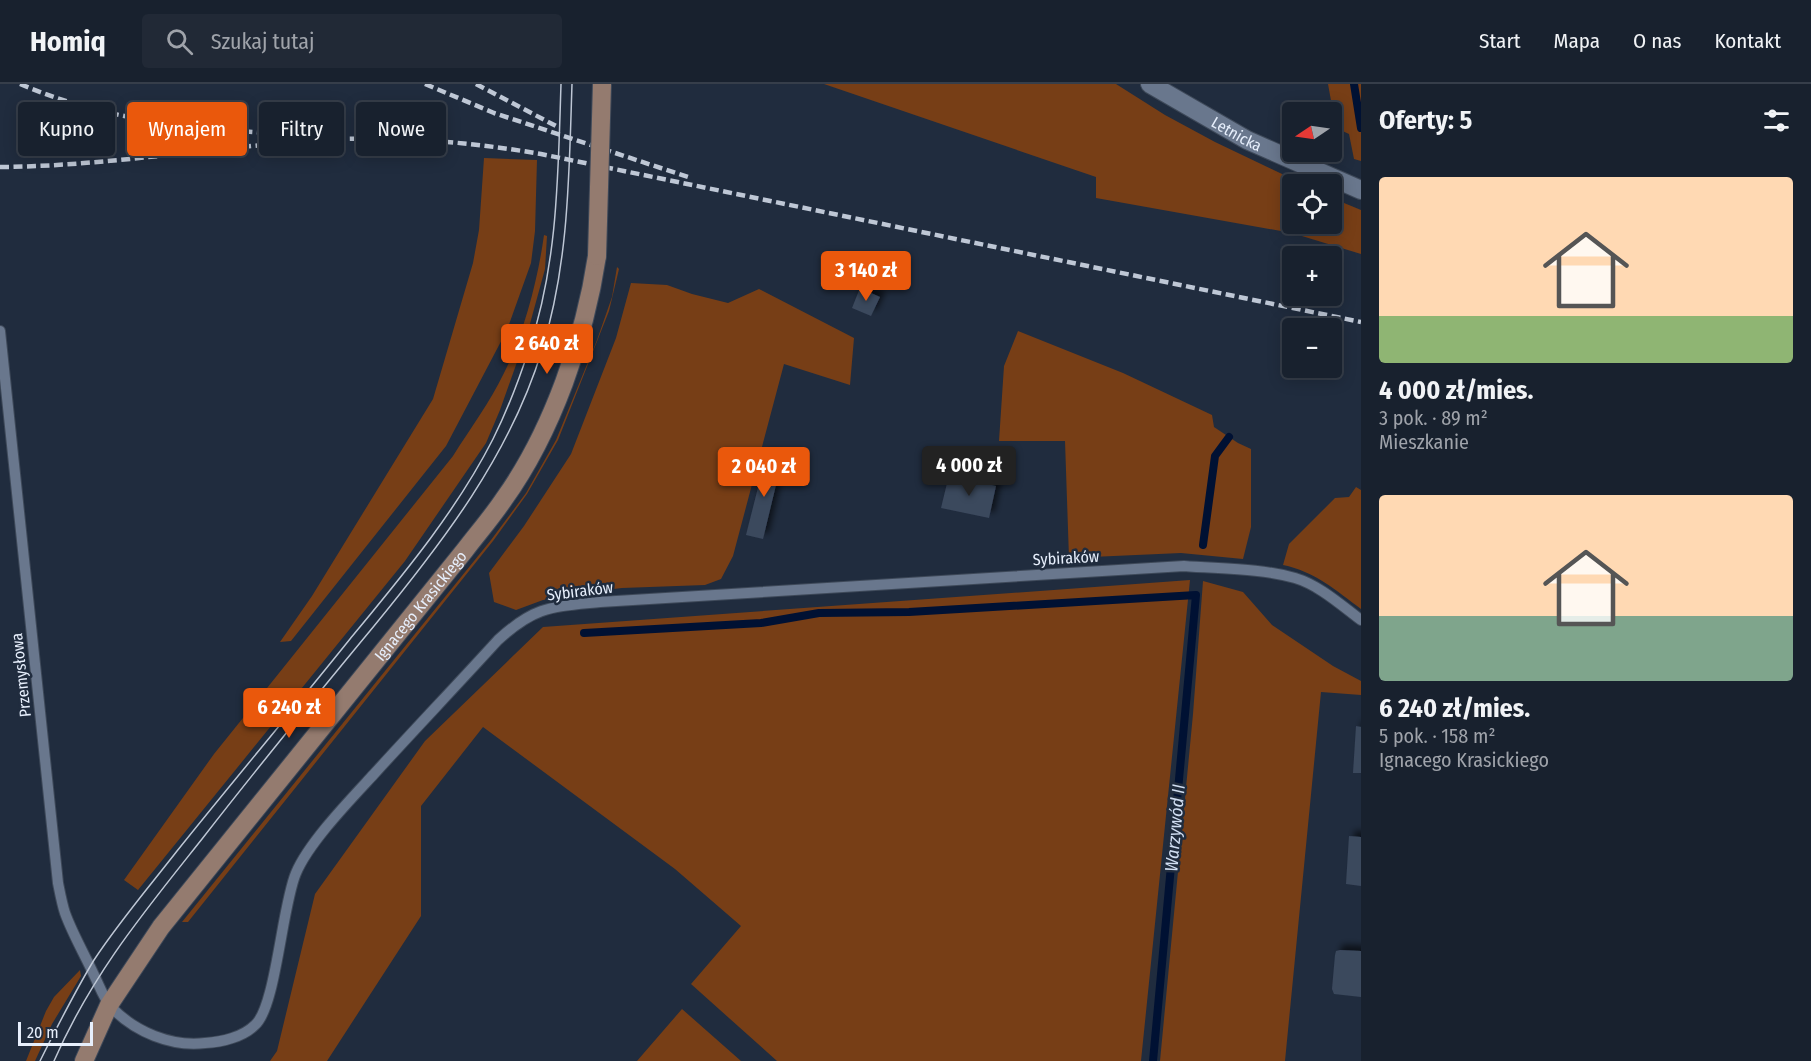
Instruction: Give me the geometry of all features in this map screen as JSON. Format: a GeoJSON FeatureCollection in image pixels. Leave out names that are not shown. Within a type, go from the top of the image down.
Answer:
{"type":"FeatureCollection","features":[{"type":"Feature","properties":{"kind":"street","name":"Ignacego Krasickiego"},"geometry":{"type":"LineString","coordinates":[[84,1061],[109,1005],[168,919],[465,550],[505,498],[530,456],[566,376],[590,301],[597,256],[602,84]]}},
{"type":"Feature","properties":{"kind":"street","name":"Letnicka"},"geometry":{"type":"LineString","coordinates":[[1150,84],[1247,140],[1361,190]]}},
{"type":"Feature","properties":{"kind":"lane","name":"Przemysłowa"},"geometry":{"type":"LineString","coordinates":[[0,331],[58,883],[65,912],[109,1005]]}},
{"type":"Feature","properties":{"kind":"lane","name":"Sybiraków"},"geometry":{"type":"LineString","coordinates":[[109,1005],[132,1025],[154,1036],[187,1044],[231,1038],[257,1024],[263,1014],[271,986],[288,900],[296,872],[310,849],[346,804],[498,640],[518,623],[554,606],[1184,566],[1267,573],[1296,579],[1330,597],[1361,620]]}},
{"type":"Feature","properties":{"kind":"shaded area"},"geometry":{"type":"Polygon","coordinates":[[[824,84],[1116,84],[1165,115],[1282,174],[1282,231],[1096,198],[1096,177],[824,84]]]}},
{"type":"Feature","properties":{"kind":"shaded area"},"geometry":{"type":"Polygon","coordinates":[[[1328,84],[1361,84],[1361,161],[1354,159],[1349,134],[1342,131],[1342,102],[1331,102],[1328,84]]]}},
{"type":"Feature","properties":{"kind":"shaded area"},"geometry":{"type":"Polygon","coordinates":[[[484,158],[537,160],[535,231],[531,263],[507,330],[446,446],[291,641],[280,642],[312,596],[433,399],[473,263],[479,230],[484,158]]]}},
{"type":"Feature","properties":{"kind":"shaded area"},"geometry":{"type":"Polygon","coordinates":[[[1342,202],[1361,210],[1361,254],[1342,248],[1342,246],[1335,246],[1295,234],[1342,234],[1342,202]]]}},
{"type":"Feature","properties":{"kind":"shaded area"},"geometry":{"type":"Polygon","coordinates":[[[544,235],[547,236],[545,269],[528,331],[486,443],[405,561],[138,890],[124,880],[214,754],[453,456],[486,405],[511,357],[524,323],[538,270],[544,235]]]}},
{"type":"Feature","properties":{"kind":"shaded area"},"geometry":{"type":"Polygon","coordinates":[[[617,267],[619,269],[609,311],[558,440],[527,494],[493,541],[188,922],[182,922],[491,540],[526,493],[556,440],[597,340],[612,297],[617,267]]]}},
{"type":"Feature","properties":{"kind":"shaded area"},"geometry":{"type":"Polygon","coordinates":[[[631,283],[667,285],[728,303],[759,289],[854,338],[850,385],[784,364],[733,556],[721,579],[705,585],[622,588],[579,593],[543,600],[516,610],[494,602],[489,573],[524,526],[571,454],[616,338],[631,283]]]}},
{"type":"Feature","properties":{"kind":"shaded area"},"geometry":{"type":"Polygon","coordinates":[[[1018,331],[1123,373],[1212,415],[1214,427],[1251,449],[1251,527],[1243,559],[1181,553],[1069,558],[1065,441],[999,441],[1004,366],[1018,331]]]}},
{"type":"Feature","properties":{"kind":"shaded area"},"geometry":{"type":"Polygon","coordinates":[[[1356,487],[1361,490],[1361,609],[1315,577],[1283,565],[1289,544],[1335,498],[1349,497],[1356,487]]]}},
{"type":"Feature","properties":{"kind":"shaded area"},"geometry":{"type":"Polygon","coordinates":[[[1190,580],[1141,1061],[777,1061],[691,984],[741,926],[675,869],[483,727],[421,806],[421,916],[327,1061],[270,1061],[277,1051],[315,894],[425,741],[543,627],[1190,580]]]}},
{"type":"Feature","properties":{"kind":"shaded area"},"geometry":{"type":"Polygon","coordinates":[[[1203,581],[1243,592],[1272,625],[1333,666],[1361,681],[1361,695],[1321,692],[1285,1061],[1160,1061],[1193,714],[1203,581]]]}},
{"type":"Feature","properties":{"kind":"shaded area"},"geometry":{"type":"Polygon","coordinates":[[[80,970],[81,976],[52,1024],[35,1061],[26,1061],[54,997],[80,970]]]}},
{"type":"Feature","properties":{"kind":"shaded area"},"geometry":{"type":"Polygon","coordinates":[[[682,1009],[741,1061],[637,1061],[682,1009]]]}},
{"type":"Feature","properties":{"kind":"building"},"geometry":{"type":"Polygon","coordinates":[[[860,288],[880,297],[871,316],[852,308],[860,288]]]}},
{"type":"Feature","properties":{"kind":"building"},"geometry":{"type":"Polygon","coordinates":[[[766,456],[782,460],[763,539],[746,535],[766,456]]]}},
{"type":"Feature","properties":{"kind":"building"},"geometry":{"type":"Polygon","coordinates":[[[949,475],[996,486],[989,518],[941,508],[949,475]]]}},
{"type":"Feature","properties":{"kind":"building"},"geometry":{"type":"Polygon","coordinates":[[[1356,726],[1361,727],[1361,773],[1353,773],[1356,726]]]}},
{"type":"Feature","properties":{"kind":"building"},"geometry":{"type":"Polygon","coordinates":[[[1349,836],[1361,837],[1361,886],[1346,884],[1349,836]]]}},
{"type":"Feature","properties":{"kind":"building"},"geometry":{"type":"Polygon","coordinates":[[[1336,951],[1361,951],[1361,997],[1334,994],[1332,989],[1335,955],[1336,951]]]}},
{"type":"Feature","properties":{"kind":"waterway"},"geometry":{"type":"LineString","coordinates":[[1354,84],[1361,128]]}},
{"type":"Feature","properties":{"kind":"waterway","name":"Warzywód II"},"geometry":{"type":"LineString","coordinates":[[1203,545],[1215,456],[1229,437]]}},
{"type":"Feature","properties":{"kind":"waterway"},"geometry":{"type":"LineString","coordinates":[[584,633],[761,623],[819,613],[909,612],[1196,595],[1153,1061]]}},
{"type":"Feature","properties":{"kind":"tram line"},"geometry":{"type":"LineString","coordinates":[[40,1061],[87,972],[114,932],[198,824],[408,567],[445,518],[493,439],[525,361],[539,317],[546,284],[555,218],[561,84]]}},
{"type":"Feature","properties":{"kind":"tram line"},"geometry":{"type":"LineString","coordinates":[[54,1061],[85,1000],[120,945],[244,785],[425,562],[472,496],[512,426],[542,350],[558,284],[566,218],[572,84]]}},
{"type":"Feature","properties":{"kind":"railway"},"geometry":{"type":"LineString","coordinates":[[20,84],[91,108],[126,116],[161,123],[259,132]]}},
{"type":"Feature","properties":{"kind":"railway"},"geometry":{"type":"LineString","coordinates":[[425,84],[494,113],[691,178]]}},
{"type":"Feature","properties":{"kind":"railway"},"geometry":{"type":"LineString","coordinates":[[476,84],[556,126]]}},
{"type":"Feature","properties":{"kind":"railway"},"geometry":{"type":"LineString","coordinates":[[0,167],[86,163],[259,145],[345,139],[419,140],[468,144],[541,154],[1361,322]]}}]}
